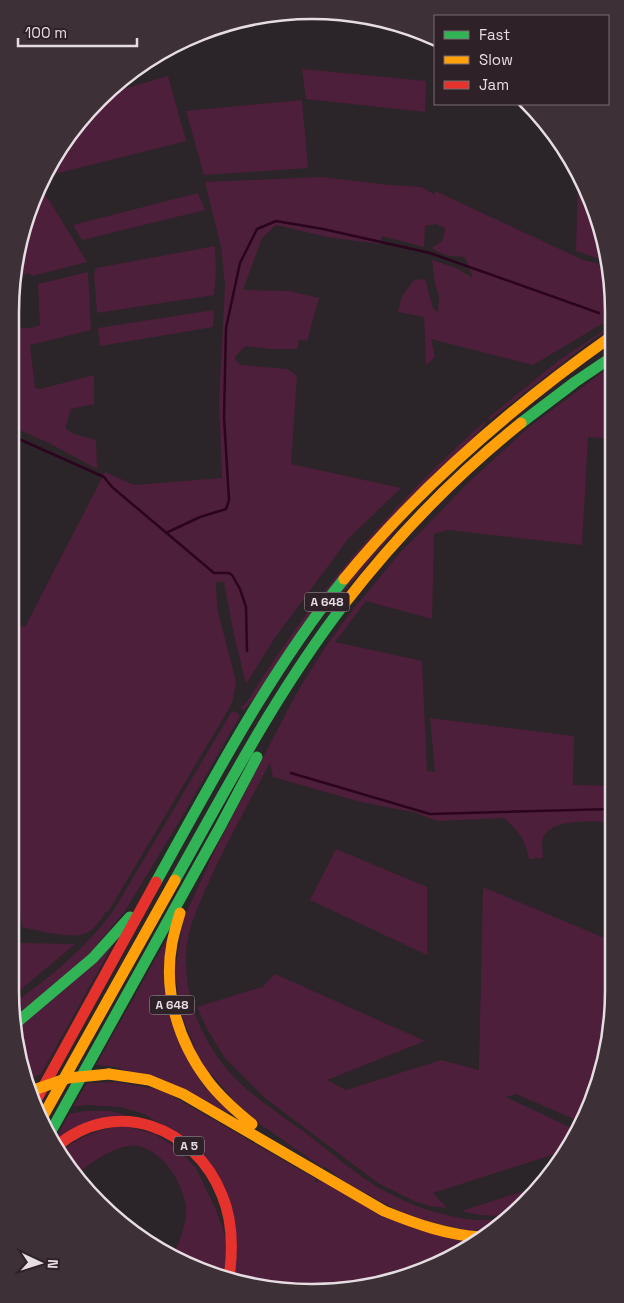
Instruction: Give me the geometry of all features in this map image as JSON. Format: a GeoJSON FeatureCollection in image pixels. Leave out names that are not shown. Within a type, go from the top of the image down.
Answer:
{"type":"FeatureCollection","features":[{"type":"Feature","properties":{"kind":"highway","name":"A 648"},"geometry":{"type":"LineString","coordinates":[[38,1096],[253,709],[292,648],[338,587],[388,528],[457,458],[518,405],[573,362],[605,341]]}},
{"type":"Feature","properties":{"kind":"highway","name":"A 648"},"geometry":{"type":"LineString","coordinates":[[45,1112],[245,755],[318,639],[390,548],[460,476],[504,436],[605,362]]}},
{"type":"Feature","properties":{"kind":"highway","name":"A 648"},"geometry":{"type":"LineString","coordinates":[[53,1128],[220,827],[318,639]]}},
{"type":"Feature","properties":{"kind":"highway","name":"A 648"},"geometry":{"type":"LineString","coordinates":[[220,827],[180,914],[170,953],[170,995],[181,1037],[196,1065],[227,1104],[282,1151],[384,1212],[418,1225],[474,1236]]}},
{"type":"Feature","properties":{"kind":"highway"},"geometry":{"type":"LineString","coordinates":[[20,1020],[93,958],[148,897]]}},
{"type":"Feature","properties":{"kind":"highway"},"geometry":{"type":"LineString","coordinates":[[36,1089],[52,1082],[85,1075],[109,1074],[149,1080],[184,1094],[282,1151]]}},
{"type":"Feature","properties":{"kind":"highway","name":"A 5"},"geometry":{"type":"LineString","coordinates":[[61,1143],[86,1128],[114,1121],[145,1123],[174,1135],[187,1145],[210,1171],[228,1212],[232,1243],[229,1272]]}},
{"type":"Feature","properties":{"kind":"shaded area"},"geometry":{"type":"Polygon","coordinates":[[[302,69],[426,81],[425,112],[306,99],[302,69]]]}},
{"type":"Feature","properties":{"kind":"shaded area"},"geometry":{"type":"Polygon","coordinates":[[[168,76],[186,141],[53,174],[79,133],[122,89],[168,76]]]}},
{"type":"Feature","properties":{"kind":"shaded area"},"geometry":{"type":"Polygon","coordinates":[[[302,100],[308,168],[204,175],[186,111],[302,100]]]}},
{"type":"Feature","properties":{"kind":"shaded area"},"geometry":{"type":"Polygon","coordinates":[[[321,177],[422,187],[435,195],[435,191],[583,260],[601,264],[605,293],[605,322],[533,365],[431,339],[435,357],[426,365],[424,317],[398,312],[402,296],[414,280],[425,279],[433,308],[438,313],[439,296],[435,284],[432,260],[456,268],[473,278],[465,257],[447,255],[432,248],[443,240],[445,228],[436,224],[425,226],[424,247],[382,236],[380,244],[327,237],[276,225],[262,238],[243,290],[289,291],[319,298],[307,341],[299,339],[298,349],[271,349],[245,346],[235,357],[235,360],[241,365],[287,369],[297,376],[291,464],[401,488],[348,539],[274,639],[246,684],[224,582],[216,582],[217,608],[236,682],[233,700],[108,912],[88,933],[78,935],[53,934],[22,927],[19,907],[19,626],[25,627],[105,472],[134,485],[222,478],[219,403],[225,285],[221,246],[205,182],[321,177]]]}},
{"type":"Feature","properties":{"kind":"shaded area"},"geometry":{"type":"Polygon","coordinates":[[[578,188],[590,218],[601,259],[576,251],[578,188]]]}},
{"type":"Feature","properties":{"kind":"shaded area"},"geometry":{"type":"Polygon","coordinates":[[[198,193],[205,210],[82,240],[73,225],[198,193]]]}},
{"type":"Feature","properties":{"kind":"shaded area"},"geometry":{"type":"Polygon","coordinates":[[[44,194],[87,262],[32,276],[29,273],[21,276],[24,255],[34,218],[44,194]]]}},
{"type":"Feature","properties":{"kind":"shaded area"},"geometry":{"type":"Polygon","coordinates":[[[215,246],[216,272],[214,295],[97,313],[94,274],[96,268],[215,246]]]}},
{"type":"Feature","properties":{"kind":"shaded area"},"geometry":{"type":"Polygon","coordinates":[[[88,272],[91,330],[30,345],[35,388],[40,389],[94,375],[94,404],[71,409],[65,428],[74,434],[96,440],[97,469],[49,443],[19,430],[19,328],[31,328],[40,325],[38,284],[88,272]]]}},
{"type":"Feature","properties":{"kind":"shaded area"},"geometry":{"type":"Polygon","coordinates":[[[214,310],[213,327],[100,346],[98,328],[214,310]]]}},
{"type":"Feature","properties":{"kind":"shaded area"},"geometry":{"type":"Polygon","coordinates":[[[605,330],[605,332],[490,420],[488,418],[558,361],[605,330]]]}},
{"type":"Feature","properties":{"kind":"shaded area"},"geometry":{"type":"Polygon","coordinates":[[[605,370],[605,438],[588,437],[582,545],[448,530],[434,534],[432,619],[366,601],[335,642],[422,661],[427,771],[435,772],[430,718],[574,736],[573,785],[605,786],[605,822],[574,822],[555,827],[548,831],[543,838],[543,858],[529,859],[521,836],[504,818],[437,821],[413,812],[361,802],[273,777],[270,763],[213,872],[190,929],[186,947],[187,974],[193,1009],[208,1041],[228,1071],[265,1104],[376,1186],[409,1203],[444,1215],[473,1220],[496,1219],[481,1231],[464,1230],[410,1217],[345,1182],[260,1124],[236,1103],[202,1063],[180,1012],[175,970],[184,918],[214,852],[296,694],[326,646],[351,612],[399,554],[467,484],[529,427],[605,370]]]}},
{"type":"Feature","properties":{"kind":"shaded area"},"geometry":{"type":"Polygon","coordinates":[[[484,422],[485,424],[244,710],[240,708],[246,703],[312,607],[360,548],[420,483],[484,422]]]}},
{"type":"Feature","properties":{"kind":"shaded area"},"geometry":{"type":"Polygon","coordinates":[[[232,711],[236,712],[240,716],[125,911],[85,959],[19,1014],[19,999],[81,948],[115,908],[232,711]]]}},
{"type":"Feature","properties":{"kind":"shaded area"},"geometry":{"type":"Polygon","coordinates":[[[336,849],[427,887],[427,955],[310,900],[336,849]]]}},
{"type":"Feature","properties":{"kind":"shaded area"},"geometry":{"type":"Polygon","coordinates":[[[483,887],[605,938],[605,1010],[600,1048],[590,1085],[576,1120],[516,1094],[506,1097],[571,1128],[566,1138],[556,1154],[433,1193],[447,1208],[430,1206],[414,1201],[378,1183],[265,1098],[225,1058],[207,1029],[197,1007],[262,987],[275,974],[425,1041],[327,1080],[346,1090],[441,1060],[479,1070],[483,887]]]}},
{"type":"Feature","properties":{"kind":"shaded area"},"geometry":{"type":"Polygon","coordinates":[[[170,933],[167,998],[234,1115],[117,1067],[96,1065],[170,933]]]}},
{"type":"Feature","properties":{"kind":"shaded area"},"geometry":{"type":"Polygon","coordinates":[[[117,937],[41,1074],[32,1078],[24,1048],[21,1025],[117,937]]]}},
{"type":"Feature","properties":{"kind":"shaded area"},"geometry":{"type":"Polygon","coordinates":[[[19,943],[23,943],[75,944],[19,991],[19,943]]]}},
{"type":"Feature","properties":{"kind":"shaded area"},"geometry":{"type":"Polygon","coordinates":[[[117,1082],[162,1090],[316,1179],[314,1181],[317,1183],[318,1180],[466,1241],[442,1254],[406,1269],[350,1282],[293,1284],[255,1279],[233,1273],[231,1208],[173,1131],[144,1114],[121,1107],[86,1105],[73,1107],[87,1083],[117,1082]]]}},
{"type":"Feature","properties":{"kind":"shaded area"},"geometry":{"type":"Polygon","coordinates":[[[84,1111],[110,1111],[123,1114],[59,1139],[57,1136],[69,1114],[84,1111]]]}},
{"type":"Feature","properties":{"kind":"shaded area"},"geometry":{"type":"Polygon","coordinates":[[[112,1127],[129,1127],[154,1134],[174,1146],[196,1168],[216,1210],[227,1241],[224,1271],[175,1250],[181,1237],[186,1216],[183,1193],[170,1169],[150,1151],[142,1147],[125,1147],[106,1154],[81,1172],[65,1149],[91,1134],[112,1127]]]}},
{"type":"Feature","properties":{"kind":"shaded area"},"geometry":{"type":"Polygon","coordinates":[[[526,1190],[500,1215],[461,1211],[526,1190]]]}},
{"type":"Feature","properties":{"kind":"waterway"},"geometry":{"type":"LineString","coordinates":[[166,533],[200,517],[226,509],[229,500],[224,417],[226,328],[240,263],[257,229],[276,221],[323,229],[430,253],[599,313]]}},
{"type":"Feature","properties":{"kind":"waterway"},"geometry":{"type":"LineString","coordinates":[[19,439],[104,477],[112,487],[214,573],[229,573],[232,575],[240,589],[246,607],[247,651]]}},
{"type":"Feature","properties":{"kind":"waterway"},"geometry":{"type":"LineString","coordinates":[[291,773],[430,814],[605,809]]}},
{"type":"Feature","properties":{"kind":"traffic: fast"},"geometry":{"type":"LineString","coordinates":[[521,423],[605,362]]}},
{"type":"Feature","properties":{"kind":"traffic: fast"},"geometry":{"type":"LineString","coordinates":[[156,882],[221,765],[267,689],[291,651],[344,579]]}},
{"type":"Feature","properties":{"kind":"traffic: fast"},"geometry":{"type":"LineString","coordinates":[[175,880],[234,774],[276,704],[345,603]]}},
{"type":"Feature","properties":{"kind":"traffic: fast"},"geometry":{"type":"LineString","coordinates":[[53,1128],[257,757]]}},
{"type":"Feature","properties":{"kind":"traffic: fast"},"geometry":{"type":"LineString","coordinates":[[20,1020],[93,958],[130,917]]}},
{"type":"Feature","properties":{"kind":"traffic: slow"},"geometry":{"type":"LineString","coordinates":[[344,579],[404,511],[437,479],[539,390],[605,341]]}},
{"type":"Feature","properties":{"kind":"traffic: slow"},"geometry":{"type":"LineString","coordinates":[[345,603],[364,578],[427,508],[473,464],[521,423]]}},
{"type":"Feature","properties":{"kind":"traffic: slow"},"geometry":{"type":"LineString","coordinates":[[45,1112],[175,880]]}},
{"type":"Feature","properties":{"kind":"traffic: slow"},"geometry":{"type":"LineString","coordinates":[[180,913],[172,943],[170,979],[175,1015],[181,1033],[188,1050],[208,1081],[228,1104],[252,1124]]}},
{"type":"Feature","properties":{"kind":"traffic: slow"},"geometry":{"type":"LineString","coordinates":[[109,1074],[149,1080],[183,1094],[384,1211],[432,1228],[473,1236]]}},
{"type":"Feature","properties":{"kind":"traffic: slow"},"geometry":{"type":"LineString","coordinates":[[36,1089],[68,1078],[109,1074]]}},
{"type":"Feature","properties":{"kind":"traffic: jam"},"geometry":{"type":"LineString","coordinates":[[38,1096],[156,882]]}},
{"type":"Feature","properties":{"kind":"traffic: jam"},"geometry":{"type":"LineString","coordinates":[[61,1143],[80,1131],[104,1123],[128,1122],[152,1126],[173,1136],[193,1152],[210,1171],[222,1195],[230,1225],[230,1272]]}}]}
